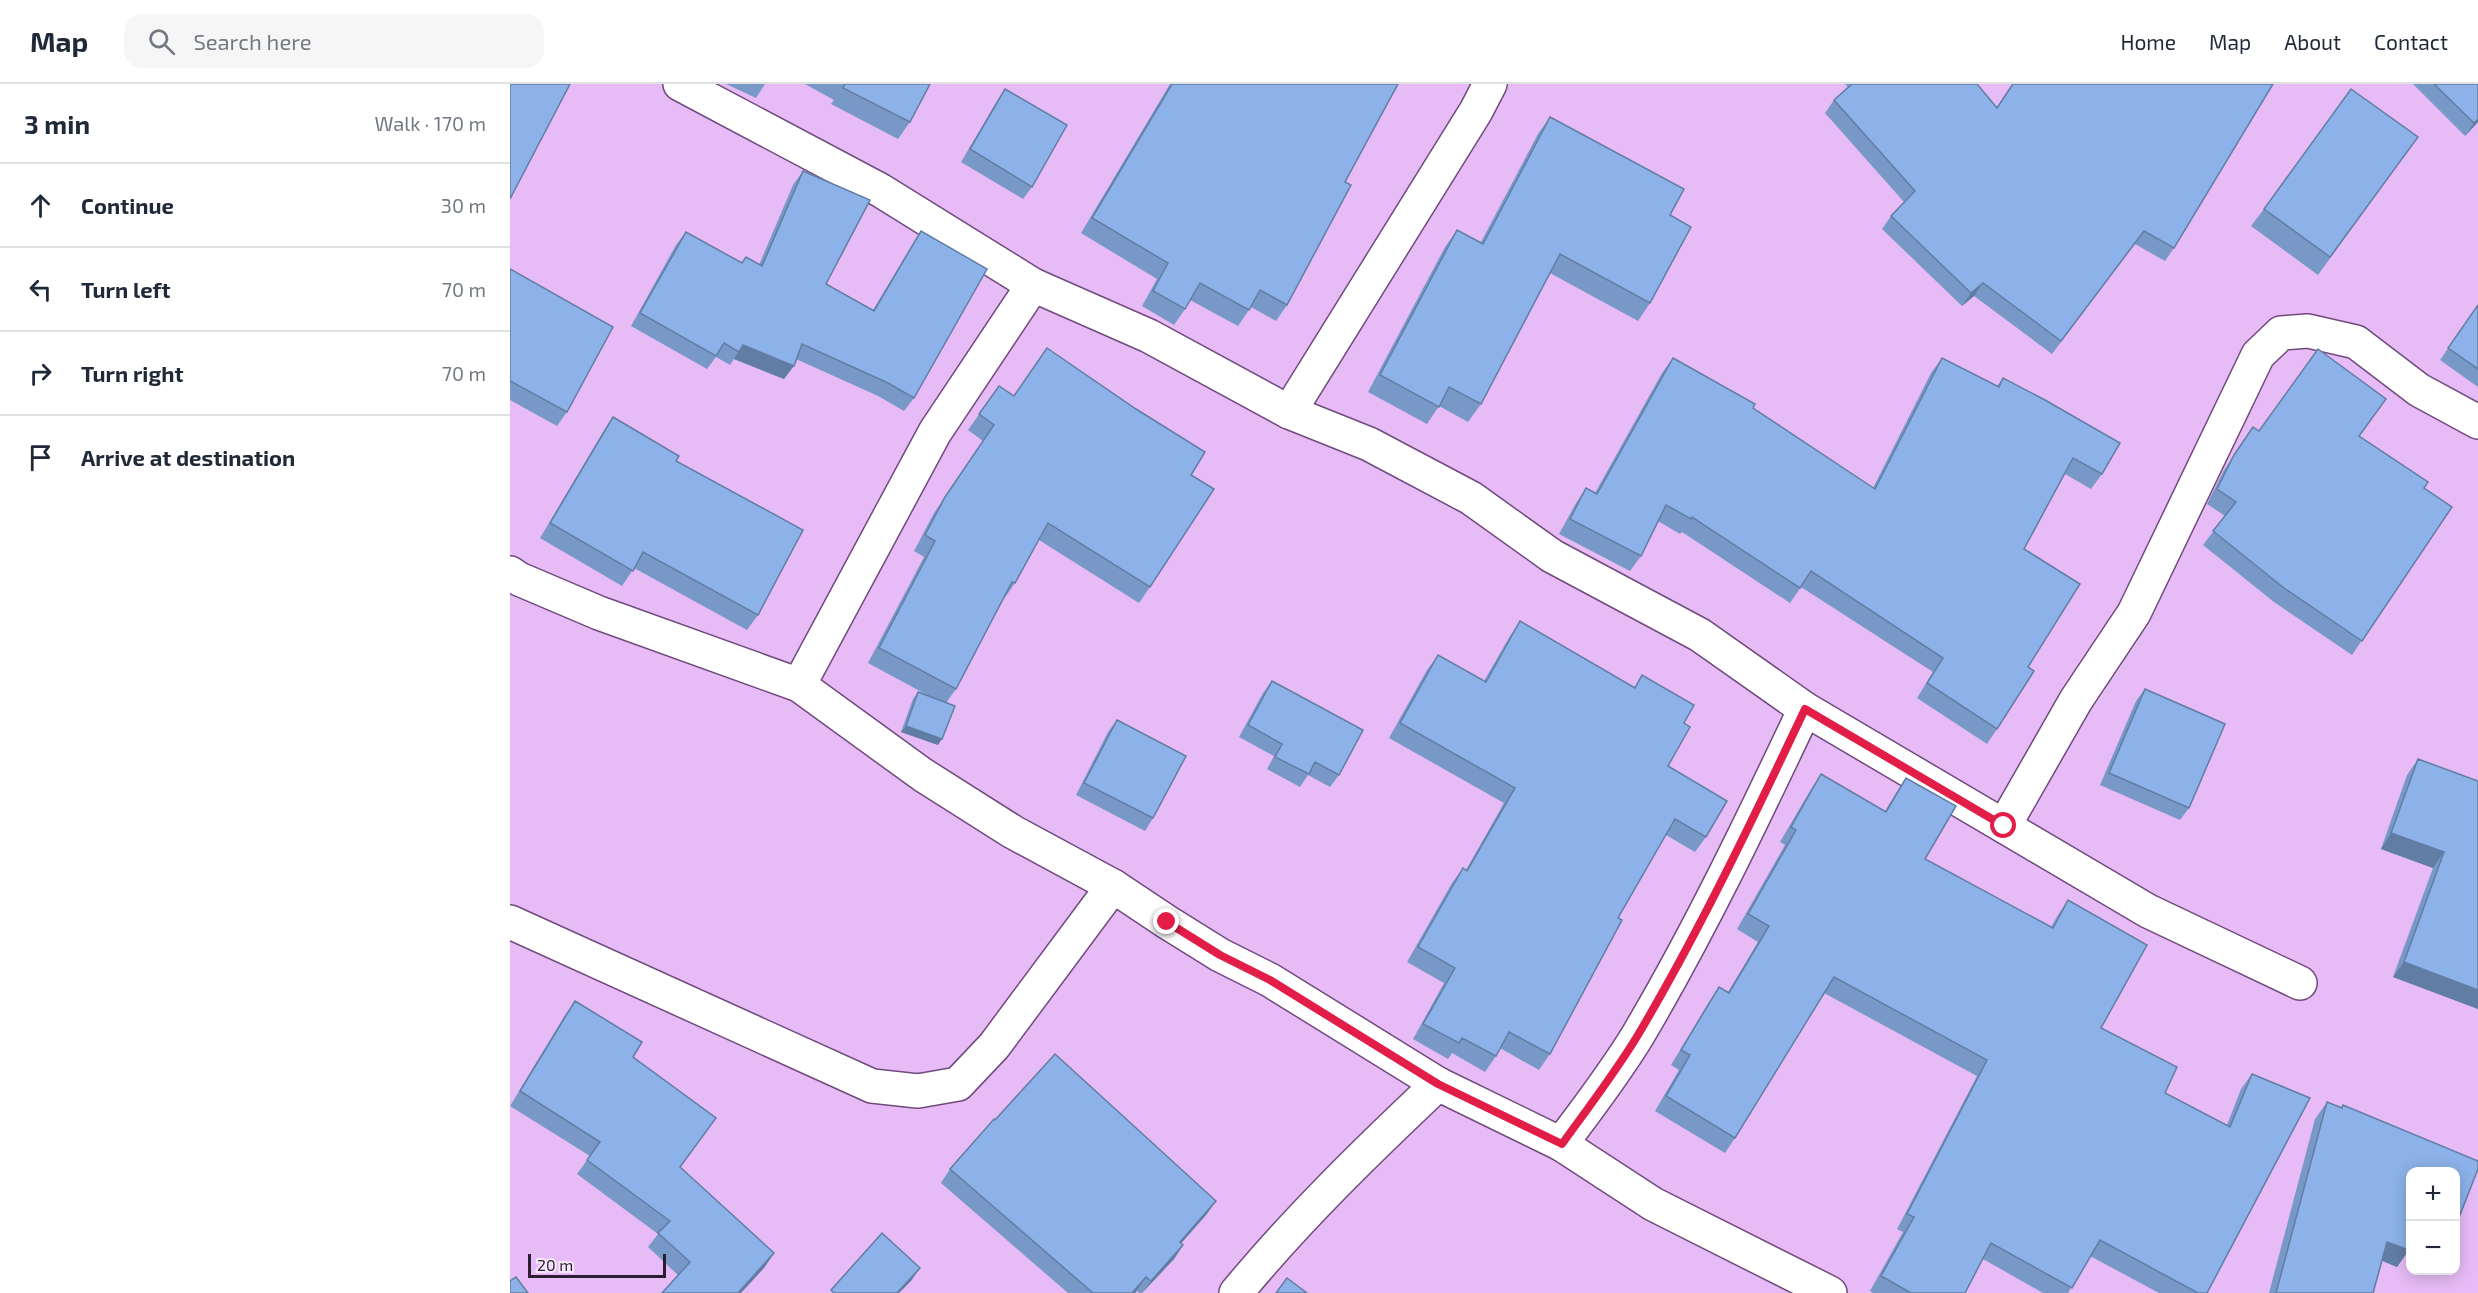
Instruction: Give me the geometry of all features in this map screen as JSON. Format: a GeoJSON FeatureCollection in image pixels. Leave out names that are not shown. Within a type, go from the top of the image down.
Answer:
{"type":"FeatureCollection","features":[{"type":"Feature","properties":{"kind":"street"},"geometry":{"type":"LineString","coordinates":[[680,84],[880,190],[1033,285],[1149,336],[1289,412],[1369,444],[1472,498],[1552,556],[1700,635],[1805,709],[2148,911],[2300,982]]}},
{"type":"Feature","properties":{"kind":"street"},"geometry":{"type":"LineString","coordinates":[[1289,412],[1490,84]]}},
{"type":"Feature","properties":{"kind":"street"},"geometry":{"type":"LineString","coordinates":[[799,685],[935,432],[1033,285]]}},
{"type":"Feature","properties":{"kind":"street"},"geometry":{"type":"LineString","coordinates":[[2004,826],[2076,700],[2134,613],[2258,355],[2281,333],[2308,331],[2356,342],[2420,390],[2478,422]]}},
{"type":"Feature","properties":{"kind":"street"},"geometry":{"type":"LineString","coordinates":[[510,573],[599,613],[799,685],[922,775],[1013,832],[1113,886],[1194,938],[1270,980],[1438,1084],[1562,1144],[1653,1204],[1830,1293]]}},
{"type":"Feature","properties":{"kind":"street"},"geometry":{"type":"LineString","coordinates":[[1562,1144],[1637,1036],[1733,860],[1805,709]]}},
{"type":"Feature","properties":{"kind":"street"},"geometry":{"type":"LineString","coordinates":[[510,922],[872,1086],[918,1091],[958,1084],[994,1046],[1113,886]]}},
{"type":"Feature","properties":{"kind":"street"},"geometry":{"type":"LineString","coordinates":[[1236,1293],[1279,1241],[1438,1084]]}},
{"type":"Feature","properties":{"kind":"building"},"geometry":{"type":"Polygon","coordinates":[[[510,84],[570,84],[510,199],[510,84]]]}},
{"type":"Feature","properties":{"kind":"building"},"geometry":{"type":"Polygon","coordinates":[[[845,84],[930,84],[910,122],[843,88],[845,84]]]}},
{"type":"Feature","properties":{"kind":"building"},"geometry":{"type":"Polygon","coordinates":[[[1172,84],[1398,84],[1345,182],[1351,185],[1287,305],[1260,290],[1249,310],[1200,283],[1185,309],[1153,291],[1168,263],[1092,218],[1172,84]]]}},
{"type":"Feature","properties":{"kind":"building"},"geometry":{"type":"Polygon","coordinates":[[[1852,84],[1977,84],[1997,108],[2013,84],[2273,84],[2174,248],[2144,231],[2061,341],[1983,283],[1971,293],[1891,216],[1915,191],[1834,100],[1852,84]]]}},
{"type":"Feature","properties":{"kind":"building"},"geometry":{"type":"Polygon","coordinates":[[[2434,84],[2478,84],[2478,119],[2474,123],[2434,84]]]}},
{"type":"Feature","properties":{"kind":"building"},"geometry":{"type":"Polygon","coordinates":[[[1005,89],[1067,125],[1032,187],[970,149],[1005,89]]]}},
{"type":"Feature","properties":{"kind":"building"},"geometry":{"type":"Polygon","coordinates":[[[2351,89],[2418,137],[2330,257],[2264,209],[2351,89]]]}},
{"type":"Feature","properties":{"kind":"building"},"geometry":{"type":"Polygon","coordinates":[[[1550,117],[1684,189],[1670,215],[1691,227],[1650,303],[1560,254],[1481,404],[1449,387],[1439,407],[1380,375],[1457,230],[1483,244],[1550,117]]]}},
{"type":"Feature","properties":{"kind":"building"},"geometry":{"type":"Polygon","coordinates":[[[803,171],[870,200],[826,284],[874,311],[921,231],[987,269],[914,398],[888,383],[802,344],[794,366],[743,345],[739,352],[724,343],[716,356],[640,313],[686,232],[742,263],[746,257],[762,266],[803,171]]]}},
{"type":"Feature","properties":{"kind":"building"},"geometry":{"type":"Polygon","coordinates":[[[510,269],[613,327],[567,412],[510,381],[510,269]]]}},
{"type":"Feature","properties":{"kind":"building"},"geometry":{"type":"Polygon","coordinates":[[[2478,305],[2478,369],[2448,348],[2478,305]]]}},
{"type":"Feature","properties":{"kind":"building"},"geometry":{"type":"Polygon","coordinates":[[[1047,348],[1136,409],[1205,452],[1191,475],[1214,489],[1150,587],[1048,523],[1015,583],[1012,582],[956,689],[879,648],[935,541],[925,535],[945,497],[994,425],[979,414],[999,386],[1014,396],[1047,348]]]}},
{"type":"Feature","properties":{"kind":"building"},"geometry":{"type":"Polygon","coordinates":[[[2318,349],[2386,399],[2359,436],[2428,482],[2424,488],[2452,507],[2362,641],[2284,588],[2213,531],[2236,502],[2217,489],[2234,455],[2253,427],[2259,431],[2318,349]]]}},
{"type":"Feature","properties":{"kind":"building"},"geometry":{"type":"Polygon","coordinates":[[[1673,358],[1755,404],[1753,408],[1875,489],[1942,358],[1999,387],[2003,378],[2120,443],[2102,474],[2073,458],[2024,549],[2080,584],[2028,667],[2034,671],[1997,729],[1927,683],[1943,658],[1811,571],[1800,588],[1692,517],[1691,519],[1666,505],[1641,556],[1570,519],[1586,488],[1597,494],[1673,358]]]}},
{"type":"Feature","properties":{"kind":"building"},"geometry":{"type":"Polygon","coordinates":[[[613,417],[679,456],[676,461],[803,530],[758,615],[643,552],[633,571],[550,523],[613,417]]]}},
{"type":"Feature","properties":{"kind":"building"},"geometry":{"type":"Polygon","coordinates":[[[1520,621],[1635,688],[1642,675],[1694,705],[1684,723],[1690,727],[1668,766],[1727,801],[1706,837],[1675,819],[1618,918],[1622,920],[1550,1054],[1509,1032],[1496,1056],[1462,1038],[1459,1043],[1423,1024],[1455,968],[1418,947],[1463,868],[1467,871],[1515,788],[1400,723],[1438,655],[1486,682],[1520,621]]]}},
{"type":"Feature","properties":{"kind":"building"},"geometry":{"type":"Polygon","coordinates":[[[1272,681],[1363,730],[1339,775],[1315,762],[1309,774],[1275,757],[1282,744],[1248,725],[1272,681]]]}},
{"type":"Feature","properties":{"kind":"building"},"geometry":{"type":"Polygon","coordinates":[[[2145,689],[2225,724],[2189,808],[2109,773],[2145,689]]]}},
{"type":"Feature","properties":{"kind":"building"},"geometry":{"type":"Polygon","coordinates":[[[918,692],[955,706],[942,739],[906,726],[918,692]]]}},
{"type":"Feature","properties":{"kind":"building"},"geometry":{"type":"Polygon","coordinates":[[[1117,720],[1186,756],[1153,818],[1084,783],[1117,720]]]}},
{"type":"Feature","properties":{"kind":"building"},"geometry":{"type":"Polygon","coordinates":[[[2418,759],[2478,781],[2478,990],[2404,962],[2444,852],[2391,833],[2418,759]]]}},
{"type":"Feature","properties":{"kind":"building"},"geometry":{"type":"Polygon","coordinates":[[[1821,774],[1886,812],[1906,778],[1956,806],[1925,859],[2053,928],[2068,900],[2147,945],[2101,1028],[2177,1067],[2165,1093],[2230,1127],[2252,1074],[2310,1098],[2207,1293],[2198,1293],[2100,1240],[2072,1288],[1991,1243],[1965,1293],[1911,1293],[1881,1276],[1914,1217],[1907,1214],[1987,1060],[1834,977],[1735,1138],[1666,1096],[1690,1055],[1681,1050],[1719,987],[1729,993],[1769,926],[1748,914],[1796,830],[1791,827],[1821,774]]]}},
{"type":"Feature","properties":{"kind":"building"},"geometry":{"type":"Polygon","coordinates":[[[575,1001],[642,1042],[633,1057],[716,1118],[680,1167],[774,1253],[738,1293],[662,1293],[690,1262],[658,1233],[670,1221],[587,1160],[600,1142],[520,1091],[575,1001]]]}},
{"type":"Feature","properties":{"kind":"building"},"geometry":{"type":"Polygon","coordinates":[[[1055,1054],[1216,1201],[1180,1242],[1183,1245],[1151,1281],[1146,1277],[1132,1293],[1093,1293],[950,1169],[1055,1054]]]}},
{"type":"Feature","properties":{"kind":"building"},"geometry":{"type":"Polygon","coordinates":[[[2327,1102],[2342,1108],[2343,1105],[2478,1161],[2478,1169],[2460,1215],[2460,1167],[2406,1167],[2406,1249],[2387,1242],[2373,1293],[2276,1293],[2327,1102]]]}},
{"type":"Feature","properties":{"kind":"building"},"geometry":{"type":"Polygon","coordinates":[[[882,1233],[920,1268],[897,1293],[834,1293],[831,1290],[882,1233]]]}},
{"type":"Feature","properties":{"kind":"building"},"geometry":{"type":"Polygon","coordinates":[[[516,1277],[528,1293],[510,1293],[510,1281],[516,1277]]]}},
{"type":"Feature","properties":{"kind":"building"},"geometry":{"type":"Polygon","coordinates":[[[1287,1278],[1307,1293],[1276,1293],[1287,1278]]]}},
{"type":"Feature","properties":{"kind":"route"},"geometry":{"type":"LineString","coordinates":[[1167,922],[1220,955],[1270,980],[1438,1084],[1562,1144],[1637,1036],[1733,860],[1805,709],[2004,826]]}}]}
